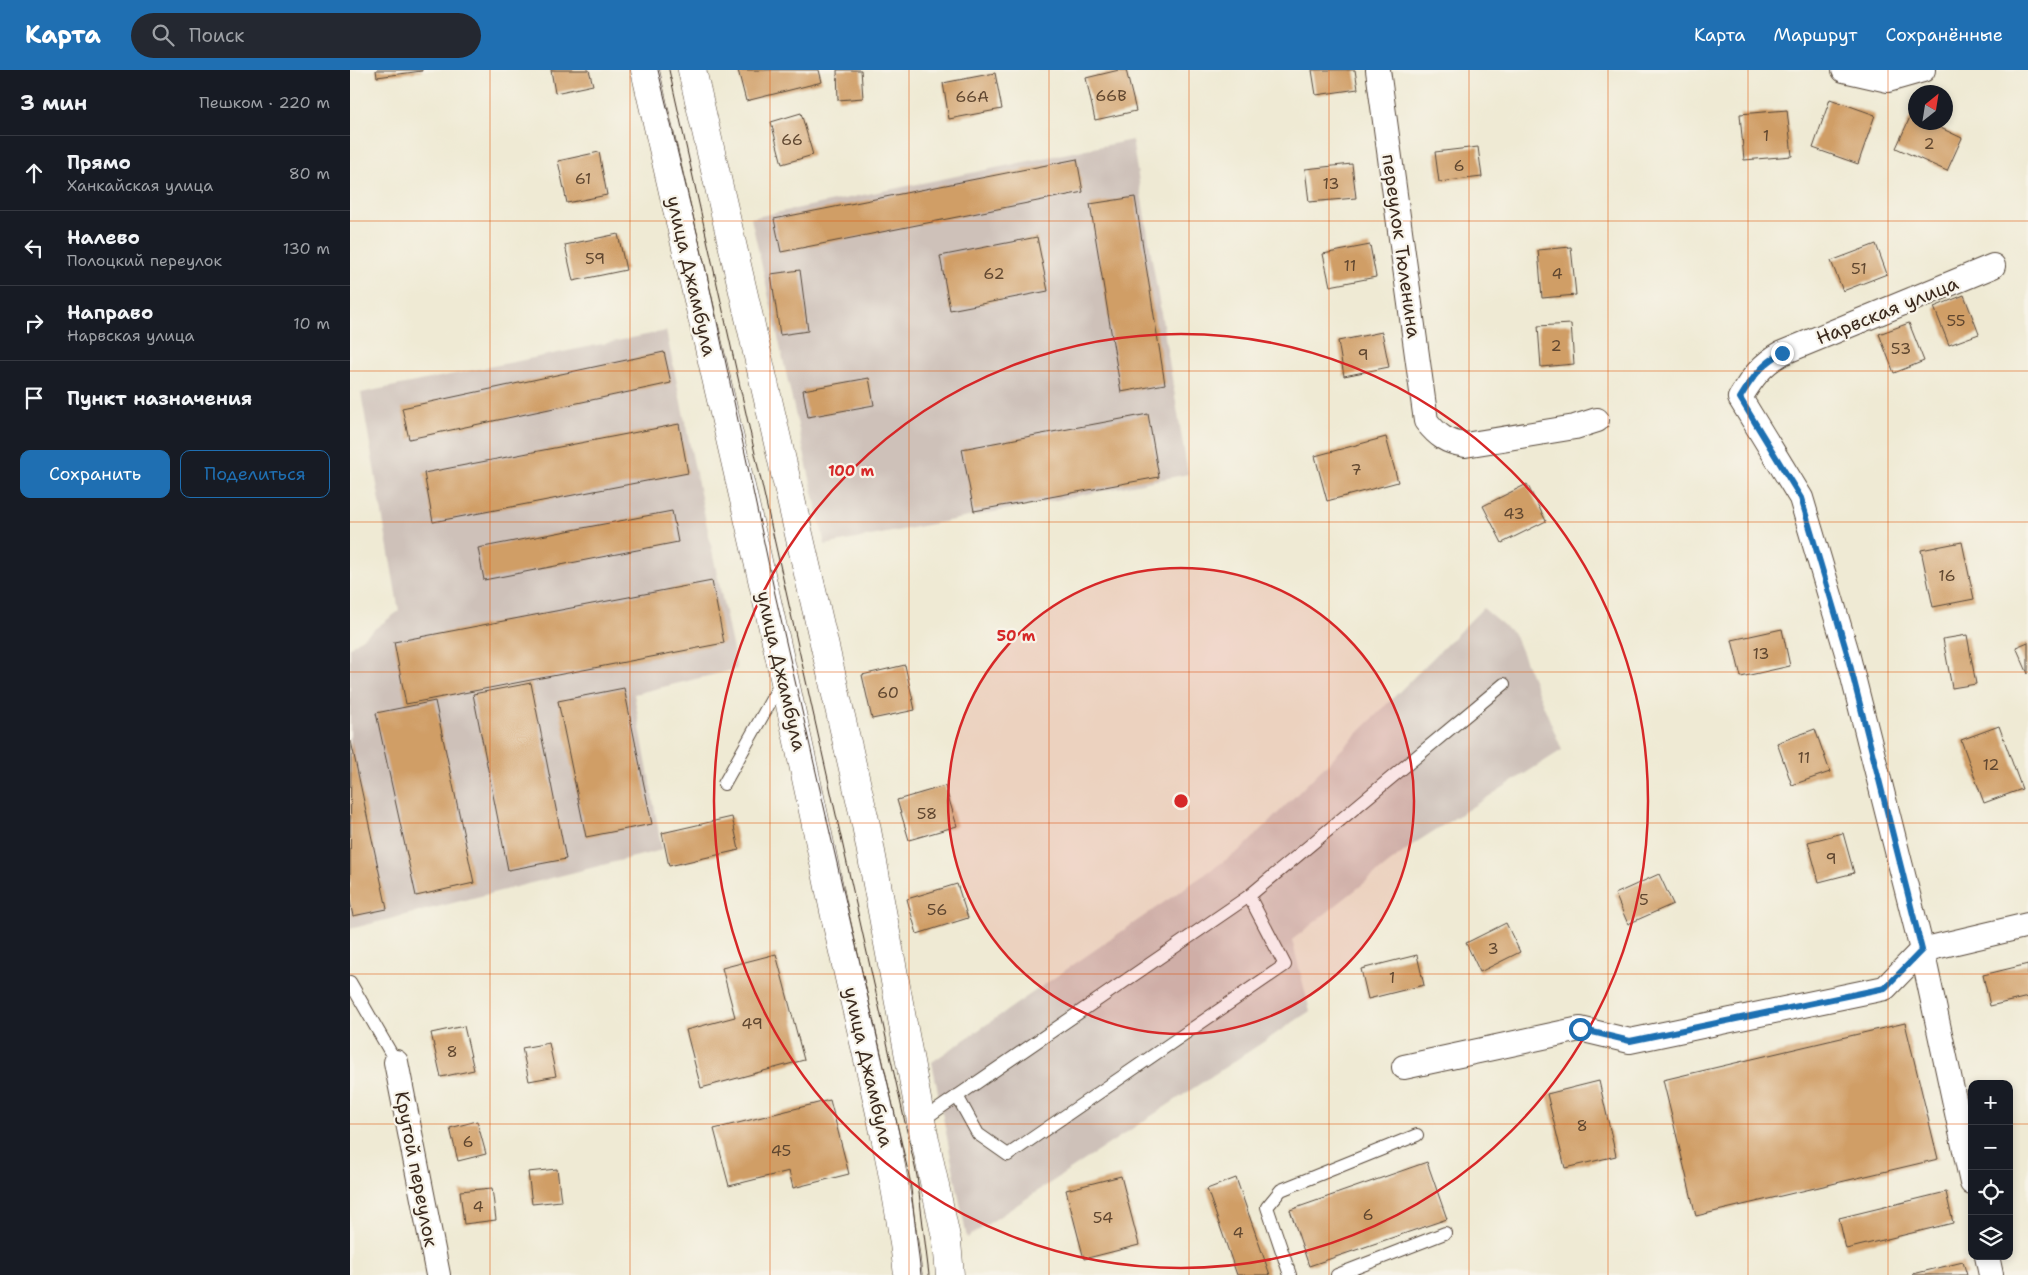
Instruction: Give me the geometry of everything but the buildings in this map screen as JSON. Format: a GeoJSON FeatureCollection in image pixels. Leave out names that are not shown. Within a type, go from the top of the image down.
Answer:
{"type":"FeatureCollection","features":[{"type":"Feature","properties":{"kind":"street","name":"улица Джамбула"},"geometry":{"type":"LineString","coordinates":[[645,70],[784,677],[888,1153],[908,1275]]}},
{"type":"Feature","properties":{"kind":"street","name":"улица Джамбула"},"geometry":{"type":"LineString","coordinates":[[692,70],[866,825],[921,1121],[947,1242],[950,1275]]}},
{"type":"Feature","properties":{"kind":"street","name":"переулок Тюленина"},"geometry":{"type":"LineString","coordinates":[[1378,70],[1426,421],[1437,434],[1449,443],[1465,444],[1575,427],[1596,420]]}},
{"type":"Feature","properties":{"kind":"street"},"geometry":{"type":"LineString","coordinates":[[1844,70],[1888,80],[1923,70]]}},
{"type":"Feature","properties":{"kind":"street","name":"Нарвская улица"},"geometry":{"type":"LineString","coordinates":[[1922,950],[1847,653],[1801,498],[1740,398],[1752,378],[1766,362],[1782,353],[1993,266]]}},
{"type":"Feature","properties":{"kind":"street"},"geometry":{"type":"LineString","coordinates":[[1404,1067],[1580,1029],[1630,1041],[1885,988],[1922,950],[2028,925]]}},
{"type":"Feature","properties":{"kind":"street"},"geometry":{"type":"LineString","coordinates":[[1922,950],[1969,1170]]}},
{"type":"Feature","properties":{"kind":"street","name":"Крутой переулок"},"geometry":{"type":"LineString","coordinates":[[396,1062],[438,1275]]}},
{"type":"Feature","properties":{"kind":"street"},"geometry":{"type":"LineString","coordinates":[[1988,1260],[1991,1275]]}},
{"type":"Feature","properties":{"kind":"lane"},"geometry":{"type":"LineString","coordinates":[[724,784],[784,677]]}},
{"type":"Feature","properties":{"kind":"lane"},"geometry":{"type":"LineString","coordinates":[[921,1121],[1249,896],[1504,684]]}},
{"type":"Feature","properties":{"kind":"lane"},"geometry":{"type":"LineString","coordinates":[[957,1096],[978,1134],[1008,1155],[1285,965],[1249,896]]}},
{"type":"Feature","properties":{"kind":"lane"},"geometry":{"type":"LineString","coordinates":[[350,982],[396,1062]]}},
{"type":"Feature","properties":{"kind":"lane"},"geometry":{"type":"LineString","coordinates":[[1290,1275],[1267,1207],[1281,1190],[1417,1135]]}},
{"type":"Feature","properties":{"kind":"lane"},"geometry":{"type":"LineString","coordinates":[[1337,1275],[1445,1233]]}},
{"type":"Feature","properties":{"kind":"shaded area"},"geometry":{"type":"Polygon","coordinates":[[[1132,140],[1188,474],[825,545],[751,218],[1132,140]]]}},
{"type":"Feature","properties":{"kind":"shaded area"},"geometry":{"type":"Polygon","coordinates":[[[666,331],[737,669],[634,694],[662,850],[350,929],[350,647],[399,611],[361,393],[666,331]]]}},
{"type":"Feature","properties":{"kind":"shaded area"},"geometry":{"type":"Polygon","coordinates":[[[1483,608],[1514,634],[1562,750],[1415,843],[1292,940],[1310,1011],[967,1238],[932,1062],[1243,848],[1483,608]]]}},
{"type":"Feature","properties":{"kind":"tram line"},"geometry":{"type":"LineString","coordinates":[[658,70],[706,270],[775,594],[910,1180],[921,1275]]}},
{"type":"Feature","properties":{"kind":"tram line"},"geometry":{"type":"LineString","coordinates":[[669,70],[917,1176],[929,1275]]}},
{"type":"Feature","properties":{"kind":"route"},"geometry":{"type":"LineString","coordinates":[[1580,1029],[1630,1041],[1885,988],[1922,950],[1847,653],[1801,498],[1790,476],[1740,398],[1752,378],[1766,362],[1782,353]]}}]}
